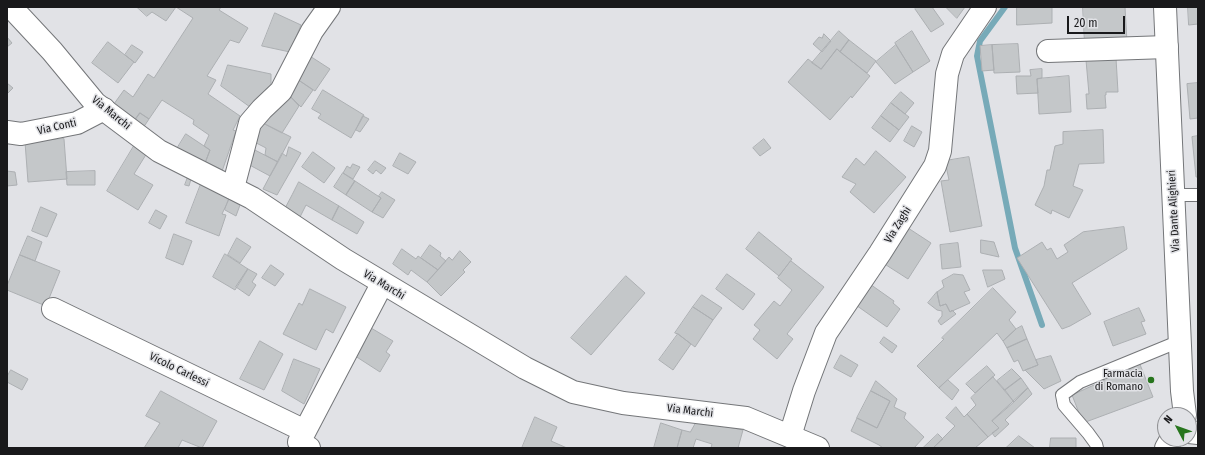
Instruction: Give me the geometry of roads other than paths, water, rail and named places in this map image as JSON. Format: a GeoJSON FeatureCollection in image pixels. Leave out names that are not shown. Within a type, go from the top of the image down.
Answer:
{"type":"FeatureCollection","features":[{"type":"Feature","properties":{"kind":"main road","name":"Via Marchi"},"geometry":{"type":"LineString","coordinates":[[11,7],[52,51],[95,103],[159,151],[252,198],[382,284],[525,368],[573,392],[623,403],[746,418],[818,448]]}},
{"type":"Feature","properties":{"kind":"main road"},"geometry":{"type":"LineString","coordinates":[[233,188],[250,123],[262,108],[281,91],[312,31],[329,7]]}},
{"type":"Feature","properties":{"kind":"main road","name":"Via Zaghi"},"geometry":{"type":"LineString","coordinates":[[790,436],[804,391],[826,333],[880,253],[935,166],[940,151],[947,74],[953,54],[984,7]]}},
{"type":"Feature","properties":{"kind":"main road","name":"Via Dante Alighieri"},"geometry":{"type":"LineString","coordinates":[[1165,7],[1182,391],[1184,407]]}},
{"type":"Feature","properties":{"kind":"main road"},"geometry":{"type":"LineString","coordinates":[[1048,51],[1167,47]]}},
{"type":"Feature","properties":{"kind":"main road","name":"Via Conti"},"geometry":{"type":"LineString","coordinates":[[7,132],[20,134],[77,123],[104,110]]}},
{"type":"Feature","properties":{"kind":"main road","name":"Vicolo Carlessi"},"geometry":{"type":"LineString","coordinates":[[53,309],[302,442],[382,284]]}},
{"type":"Feature","properties":{"kind":"lane"},"geometry":{"type":"LineString","coordinates":[[1173,195],[1198,195]]}},
{"type":"Feature","properties":{"kind":"lane"},"geometry":{"type":"LineString","coordinates":[[1097,448],[1088,432],[1064,405],[1062,395],[1080,382],[1180,341]]}},
{"type":"Feature","properties":{"kind":"waterway"},"geometry":{"type":"LineString","coordinates":[[1005,7],[980,41],[977,56],[1015,248],[1042,325]]}},
{"type":"Feature","properties":{"kind":"place","name":"Farmacia di Romano"},"geometry":{"type":"Point","coordinates":[1151,380]}}]}
